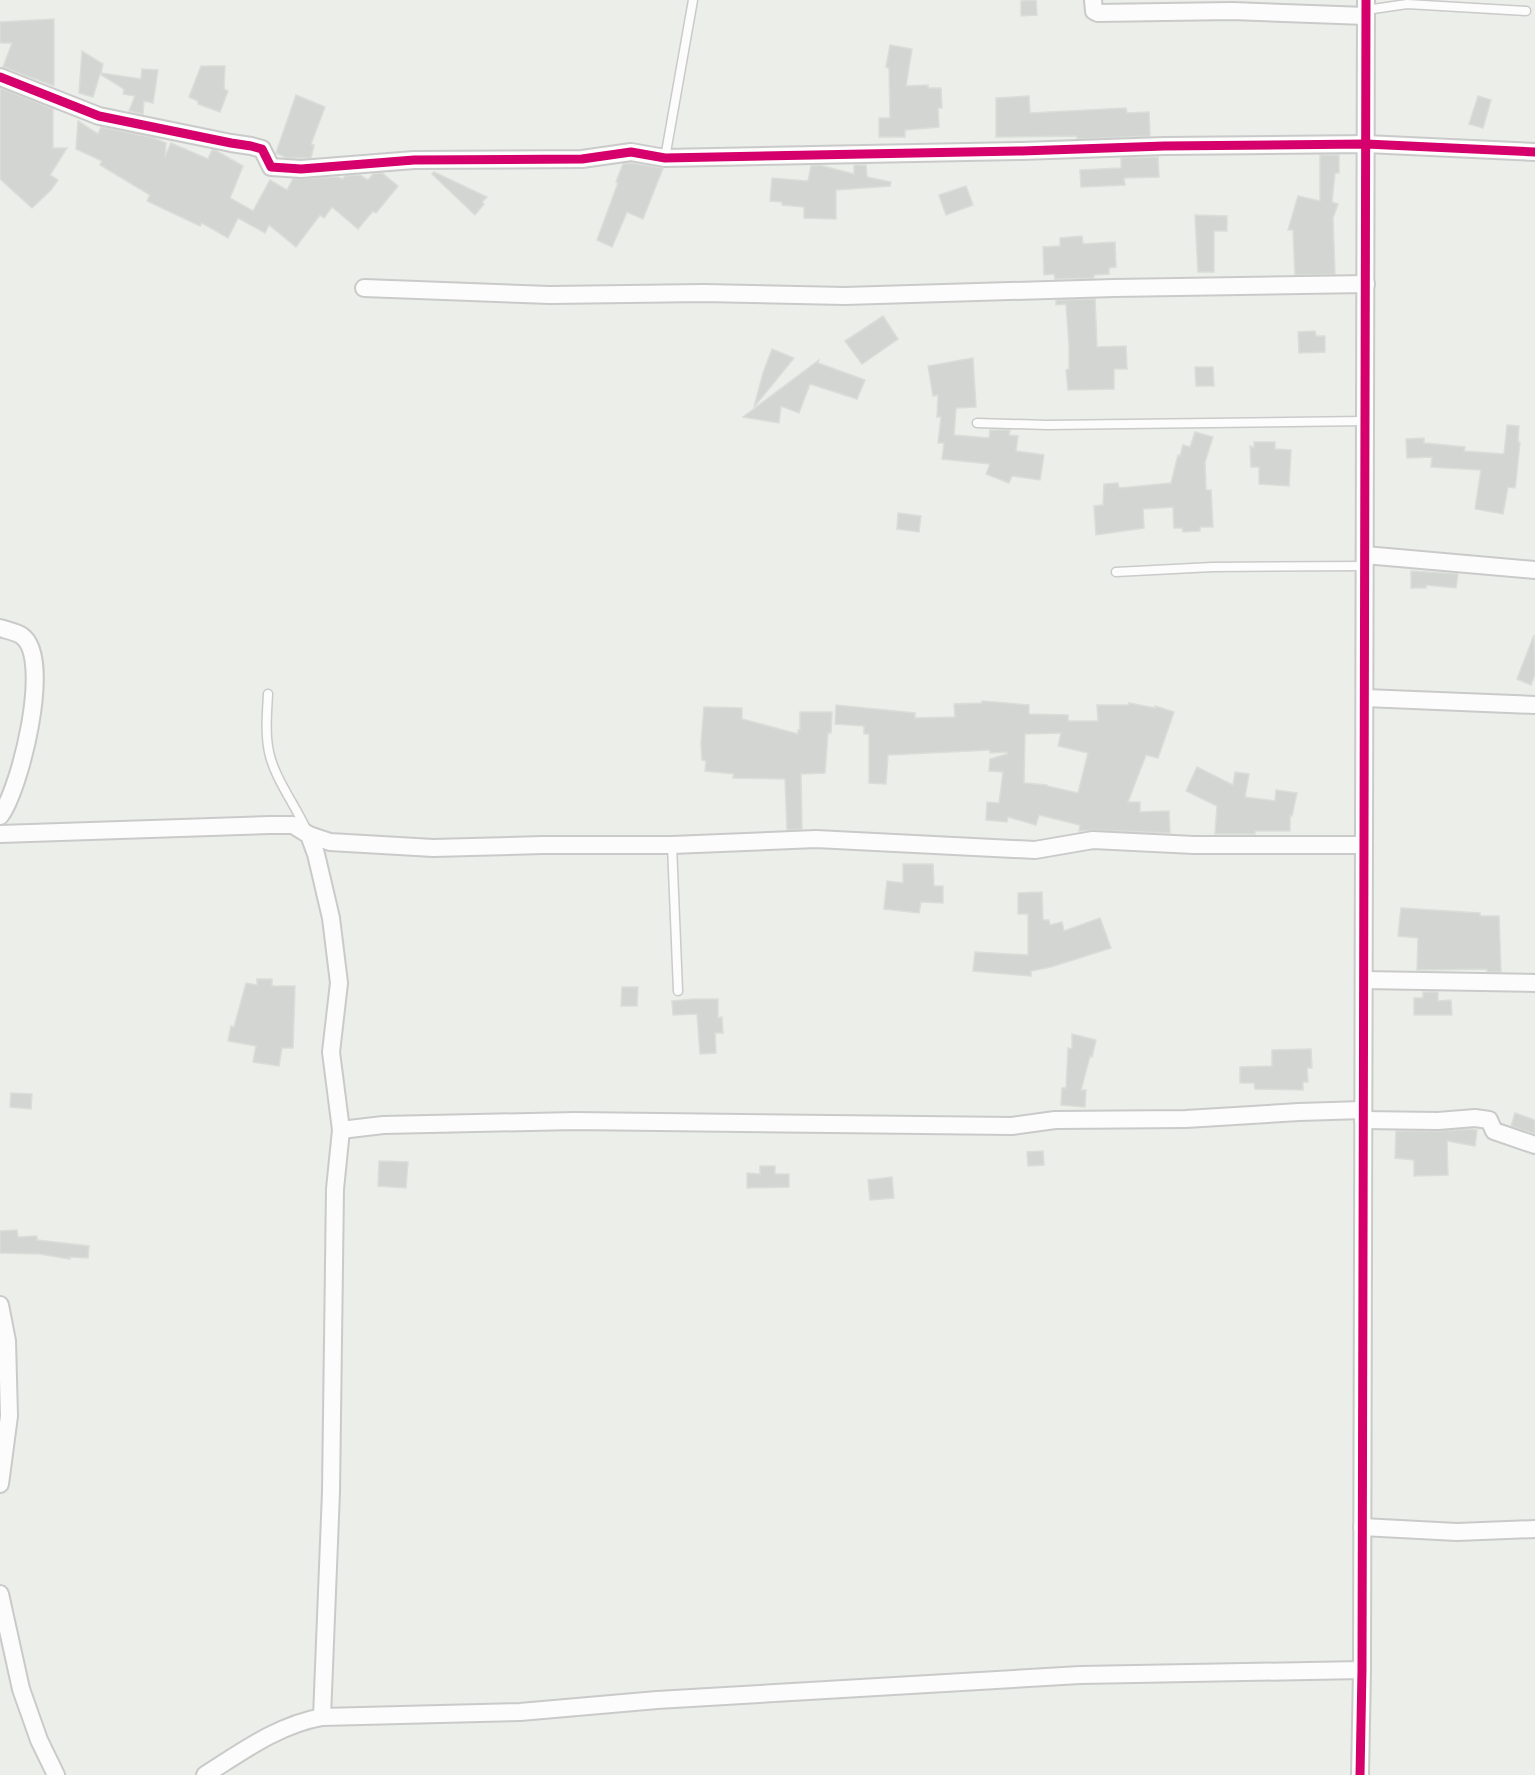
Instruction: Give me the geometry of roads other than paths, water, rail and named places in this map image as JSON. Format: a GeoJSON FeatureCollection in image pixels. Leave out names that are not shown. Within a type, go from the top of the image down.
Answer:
{"type":"FeatureCollection","features":[{"type":"Feature","properties":{"kind":"street"},"geometry":{"type":"LineString","coordinates":[[1093,0],[1094,11],[1098,13],[1366,9],[1360,1775]]}},
{"type":"Feature","properties":{"kind":"street"},"geometry":{"type":"LineString","coordinates":[[0,77],[99,116],[262,149],[271,167],[279,169],[414,160],[582,159],[631,152],[665,158],[1164,146],[1366,144],[1535,152]]}},
{"type":"Feature","properties":{"kind":"street"},"geometry":{"type":"LineString","coordinates":[[364,288],[549,295],[704,293],[845,296],[1125,288],[1366,285]]}},
{"type":"Feature","properties":{"kind":"street"},"geometry":{"type":"LineString","coordinates":[[1365,560],[1535,570]]}},
{"type":"Feature","properties":{"kind":"street"},"geometry":{"type":"LineString","coordinates":[[0,628],[22,636],[30,648],[36,675],[30,728],[20,767],[4,811],[0,816]]}},
{"type":"Feature","properties":{"kind":"street"},"geometry":{"type":"LineString","coordinates":[[1365,698],[1535,705]]}},
{"type":"Feature","properties":{"kind":"street"},"geometry":{"type":"LineString","coordinates":[[0,834],[293,825],[309,835],[330,842],[434,848],[672,845],[816,839],[1035,850],[1093,840],[1194,845],[1364,845]]}},
{"type":"Feature","properties":{"kind":"street"},"geometry":{"type":"LineString","coordinates":[[309,835],[316,854],[331,918],[339,983],[331,1052],[341,1130],[335,1189],[331,1492],[322,1718]]}},
{"type":"Feature","properties":{"kind":"street"},"geometry":{"type":"LineString","coordinates":[[1364,980],[1535,982]]}},
{"type":"Feature","properties":{"kind":"street"},"geometry":{"type":"LineString","coordinates":[[341,1130],[383,1125],[575,1122],[1012,1125],[1055,1120],[1186,1119],[1299,1112],[1438,1121],[1475,1118],[1488,1120],[1494,1131],[1535,1144]]}},
{"type":"Feature","properties":{"kind":"street"},"geometry":{"type":"LineString","coordinates":[[0,1305],[7,1341],[9,1416],[0,1484]]}},
{"type":"Feature","properties":{"kind":"street"},"geometry":{"type":"LineString","coordinates":[[1362,1527],[1457,1532],[1535,1529]]}},
{"type":"Feature","properties":{"kind":"street"},"geometry":{"type":"LineString","coordinates":[[0,1594],[21,1689],[39,1740],[56,1775]]}},
{"type":"Feature","properties":{"kind":"street"},"geometry":{"type":"LineString","coordinates":[[205,1775],[266,1737],[301,1721],[322,1718],[520,1712],[669,1699],[1080,1675],[1362,1670]]}},
{"type":"Feature","properties":{"kind":"lane"},"geometry":{"type":"LineString","coordinates":[[665,158],[693,0]]}},
{"type":"Feature","properties":{"kind":"lane"},"geometry":{"type":"LineString","coordinates":[[1366,9],[1407,4],[1526,11]]}},
{"type":"Feature","properties":{"kind":"lane"},"geometry":{"type":"LineString","coordinates":[[977,423],[1047,425],[1365,421]]}},
{"type":"Feature","properties":{"kind":"lane"},"geometry":{"type":"LineString","coordinates":[[1116,572],[1365,560]]}},
{"type":"Feature","properties":{"kind":"lane"},"geometry":{"type":"LineString","coordinates":[[268,694],[269,752],[276,772],[309,835]]}},
{"type":"Feature","properties":{"kind":"lane"},"geometry":{"type":"LineString","coordinates":[[672,845],[678,991]]}}]}
